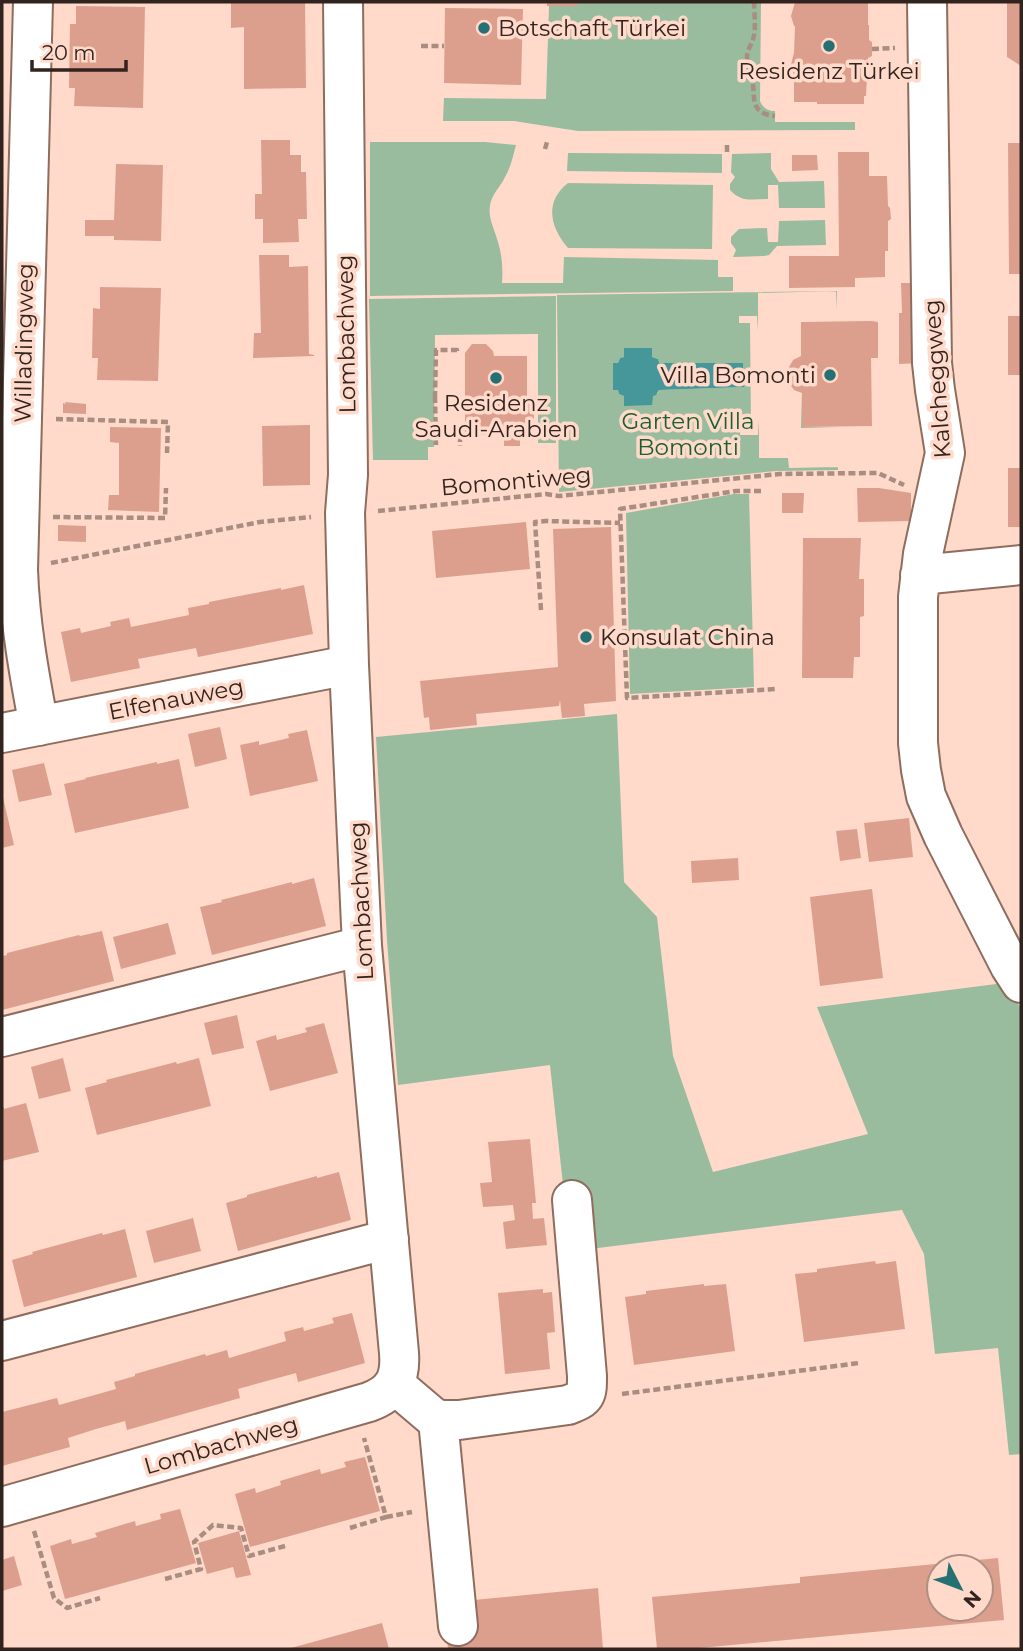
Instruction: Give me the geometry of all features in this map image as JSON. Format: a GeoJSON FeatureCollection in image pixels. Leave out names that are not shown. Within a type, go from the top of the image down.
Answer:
{"type":"FeatureCollection","features":[{"type":"Feature","properties":{"kind":"street","name":"Willadingweg"},"geometry":{"type":"LineString","coordinates":[[33,2],[18,570],[25,649],[39,726]]}},
{"type":"Feature","properties":{"kind":"street","name":"Lombachweg"},"geometry":{"type":"LineString","coordinates":[[14,1504],[381,1398],[394,1384],[400,1364],[362,946],[349,665],[345,513],[348,475],[343,2]]}},
{"type":"Feature","properties":{"kind":"street","name":"Kalcheggweg"},"geometry":{"type":"LineString","coordinates":[[927,2],[920,268],[945,453],[920,575],[918,743],[926,796],[943,835],[1021,983]]}},
{"type":"Feature","properties":{"kind":"street"},"geometry":{"type":"LineString","coordinates":[[920,575],[1021,565]]}},
{"type":"Feature","properties":{"kind":"street","name":"Elfenauweg"},"geometry":{"type":"LineString","coordinates":[[2,733],[349,665]]}},
{"type":"Feature","properties":{"kind":"street"},"geometry":{"type":"LineString","coordinates":[[2,1037],[362,946]]}},
{"type":"Feature","properties":{"kind":"street"},"geometry":{"type":"LineString","coordinates":[[394,1384],[429,1416],[438,1420],[459,1420],[568,1405],[581,1400],[586,1393],[587,1376],[572,1200]]}},
{"type":"Feature","properties":{"kind":"street"},"geometry":{"type":"LineString","coordinates":[[2,1341],[389,1239]]}},
{"type":"Feature","properties":{"kind":"street"},"geometry":{"type":"LineString","coordinates":[[438,1420],[458,1626]]}},
{"type":"Feature","properties":{"kind":"path"},"geometry":{"type":"LineString","coordinates":[[754,2],[754,37],[747,55],[754,100],[760,110],[775,116]]}},
{"type":"Feature","properties":{"kind":"path"},"geometry":{"type":"LineString","coordinates":[[421,46],[444,46]]}},
{"type":"Feature","properties":{"kind":"path"},"geometry":{"type":"LineString","coordinates":[[872,49],[883,48]]}},
{"type":"Feature","properties":{"kind":"path"},"geometry":{"type":"LineString","coordinates":[[545,149],[547,142]]}},
{"type":"Feature","properties":{"kind":"path"},"geometry":{"type":"LineString","coordinates":[[727,145],[727,154]]}},
{"type":"Feature","properties":{"kind":"path"},"geometry":{"type":"LineString","coordinates":[[436,447],[436,351],[457,350],[457,353]]}},
{"type":"Feature","properties":{"kind":"path"},"geometry":{"type":"LineString","coordinates":[[52,419],[168,422],[167,453]]}},
{"type":"Feature","properties":{"kind":"path"},"geometry":{"type":"LineString","coordinates":[[460,435],[460,446]]}},
{"type":"Feature","properties":{"kind":"path","name":"Bomontiweg"},"geometry":{"type":"LineString","coordinates":[[18,570],[260,522],[780,474],[878,473],[935,498]]}},
{"type":"Feature","properties":{"kind":"path"},"geometry":{"type":"LineString","coordinates":[[50,517],[165,519],[166,488]]}},
{"type":"Feature","properties":{"kind":"path"},"geometry":{"type":"LineString","coordinates":[[761,491],[736,491],[620,509],[627,698],[776,689]]}},
{"type":"Feature","properties":{"kind":"path"},"geometry":{"type":"LineString","coordinates":[[403,509],[403,515]]}},
{"type":"Feature","properties":{"kind":"path"},"geometry":{"type":"LineString","coordinates":[[541,610],[535,522],[620,523]]}},
{"type":"Feature","properties":{"kind":"path"},"geometry":{"type":"LineString","coordinates":[[586,1393],[601,1397],[859,1363]]}},
{"type":"Feature","properties":{"kind":"path"},"geometry":{"type":"LineString","coordinates":[[355,1406],[386,1517]]}},
{"type":"Feature","properties":{"kind":"path"},"geometry":{"type":"LineString","coordinates":[[14,1504],[54,1598],[67,1608],[100,1598]]}},
{"type":"Feature","properties":{"kind":"path"},"geometry":{"type":"LineString","coordinates":[[349,1528],[423,1509]]}},
{"type":"Feature","properties":{"kind":"path"},"geometry":{"type":"LineString","coordinates":[[165,1579],[201,1569],[194,1542],[213,1525],[241,1528],[249,1556],[285,1546]]}},
{"type":"Feature","properties":{"kind":"green space"},"geometry":{"type":"Polygon","coordinates":[[[578,2],[761,2],[760,101],[763,106],[775,111],[775,122],[855,122],[855,130],[578,131],[514,121],[443,121],[444,98],[546,99],[549,6],[578,6],[578,2]]]}},
{"type":"Feature","properties":{"kind":"green space"},"geometry":{"type":"Polygon","coordinates":[[[370,142],[485,142],[516,145],[509,169],[490,206],[501,256],[502,283],[563,283],[564,257],[718,260],[718,277],[733,277],[733,291],[370,296],[370,142]]]}},
{"type":"Feature","properties":{"kind":"green space"},"geometry":{"type":"Polygon","coordinates":[[[568,153],[722,154],[722,173],[567,171],[568,153]]]}},
{"type":"Feature","properties":{"kind":"green space"},"geometry":{"type":"Polygon","coordinates":[[[771,153],[771,169],[779,182],[824,181],[825,208],[779,208],[778,185],[768,185],[768,199],[743,199],[730,190],[730,184],[735,177],[731,172],[732,154],[771,153]]]}},
{"type":"Feature","properties":{"kind":"green space"},"geometry":{"type":"Polygon","coordinates":[[[568,183],[713,185],[712,249],[568,248],[557,232],[552,215],[555,198],[568,183]]]}},
{"type":"Feature","properties":{"kind":"green space"},"geometry":{"type":"Polygon","coordinates":[[[825,220],[826,245],[777,246],[769,255],[733,257],[736,250],[731,243],[731,237],[739,229],[767,228],[768,242],[778,242],[779,221],[825,220]]]}},
{"type":"Feature","properties":{"kind":"green space","name":"Garten Villa Bomonti"},"geometry":{"type":"Polygon","coordinates":[[[835,291],[758,293],[758,331],[757,316],[739,316],[739,323],[750,323],[751,428],[740,428],[740,435],[758,435],[759,420],[759,458],[788,458],[789,468],[838,467],[838,470],[776,471],[559,492],[557,295],[835,291]],[[624,348],[624,357],[620,358],[618,363],[613,363],[614,390],[625,396],[625,406],[658,393],[659,390],[744,387],[743,363],[658,363],[658,359],[652,357],[652,348],[624,348]]]}},
{"type":"Feature","properties":{"kind":"green space"},"geometry":{"type":"Polygon","coordinates":[[[556,296],[556,443],[538,443],[538,334],[435,335],[434,447],[428,447],[428,460],[373,460],[369,299],[556,296]]]}},
{"type":"Feature","properties":{"kind":"green space"},"geometry":{"type":"Polygon","coordinates":[[[801,393],[802,427],[838,427],[801,428],[801,393]]]}},
{"type":"Feature","properties":{"kind":"green space"},"geometry":{"type":"Polygon","coordinates":[[[734,494],[749,494],[754,687],[630,694],[626,513],[734,494]]]}},
{"type":"Feature","properties":{"kind":"green space"},"geometry":{"type":"Polygon","coordinates":[[[617,714],[624,882],[657,917],[673,1056],[713,1172],[868,1134],[817,1007],[1004,983],[1021,1008],[1021,1454],[1009,1455],[998,1348],[935,1354],[924,1254],[902,1210],[590,1249],[564,1194],[550,1065],[398,1085],[376,737],[617,714]]]}},
{"type":"Feature","properties":{"kind":"water"},"geometry":{"type":"Polygon","coordinates":[[[624,348],[652,348],[652,357],[658,359],[659,363],[743,363],[744,387],[659,390],[653,396],[652,405],[624,406],[624,396],[619,394],[618,390],[613,390],[613,363],[618,363],[620,358],[624,357],[624,348]]]}},
{"type":"Feature","properties":{"kind":"building"},"geometry":{"type":"Polygon","coordinates":[[[231,2],[305,2],[306,88],[244,89],[244,27],[231,28],[231,2]]]}},
{"type":"Feature","properties":{"kind":"building"},"geometry":{"type":"Polygon","coordinates":[[[547,2],[578,2],[578,6],[547,6],[547,2]]]}},
{"type":"Feature","properties":{"kind":"building"},"geometry":{"type":"Polygon","coordinates":[[[795,2],[868,2],[872,56],[868,58],[864,104],[794,102],[794,74],[791,64],[795,26],[791,16],[795,2]]]}},
{"type":"Feature","properties":{"kind":"building"},"geometry":{"type":"Polygon","coordinates":[[[1007,2],[1021,2],[1021,66],[1007,57],[1007,2]]]}},
{"type":"Feature","properties":{"kind":"building"},"geometry":{"type":"Polygon","coordinates":[[[76,6],[145,7],[143,108],[74,106],[75,88],[69,88],[70,24],[76,24],[76,6]]]}},
{"type":"Feature","properties":{"kind":"building","name":"Botschaft Türkei"},"geometry":{"type":"Polygon","coordinates":[[[445,8],[523,9],[521,85],[444,83],[445,8]]]}},
{"type":"Feature","properties":{"kind":"building"},"geometry":{"type":"Polygon","coordinates":[[[261,140],[290,140],[290,155],[301,155],[301,172],[306,172],[307,219],[298,219],[299,242],[263,243],[263,219],[255,219],[255,194],[262,194],[261,140]]]}},
{"type":"Feature","properties":{"kind":"building"},"geometry":{"type":"Polygon","coordinates":[[[1008,143],[1021,143],[1021,274],[1009,274],[1008,143]]]}},
{"type":"Feature","properties":{"kind":"building"},"geometry":{"type":"Polygon","coordinates":[[[838,152],[869,152],[869,176],[887,176],[891,219],[888,221],[885,277],[855,278],[855,287],[789,288],[789,256],[839,256],[838,152]]]}},
{"type":"Feature","properties":{"kind":"building"},"geometry":{"type":"Polygon","coordinates":[[[792,155],[817,155],[818,170],[792,171],[792,155]]]}},
{"type":"Feature","properties":{"kind":"building"},"geometry":{"type":"Polygon","coordinates":[[[116,164],[163,165],[161,241],[85,236],[85,220],[114,220],[116,164]]]}},
{"type":"Feature","properties":{"kind":"building"},"geometry":{"type":"Polygon","coordinates":[[[259,255],[289,255],[289,267],[308,266],[309,354],[314,356],[253,358],[254,333],[261,333],[259,255]]]}},
{"type":"Feature","properties":{"kind":"building"},"geometry":{"type":"Polygon","coordinates":[[[901,283],[920,283],[923,363],[899,364],[901,283]]]}},
{"type":"Feature","properties":{"kind":"building"},"geometry":{"type":"Polygon","coordinates":[[[100,287],[161,288],[158,381],[97,380],[98,358],[92,358],[93,308],[100,309],[100,287]]]}},
{"type":"Feature","properties":{"kind":"building"},"geometry":{"type":"Polygon","coordinates":[[[1008,316],[1021,316],[1021,375],[1008,375],[1008,316]]]}},
{"type":"Feature","properties":{"kind":"building","name":"Villa Bomonti"},"geometry":{"type":"Polygon","coordinates":[[[801,322],[878,322],[878,358],[871,358],[872,426],[802,427],[802,393],[794,390],[788,380],[788,370],[793,360],[801,356],[801,322]]]}},
{"type":"Feature","properties":{"kind":"building","name":"Residenz Saudi-Arabien"},"geometry":{"type":"Polygon","coordinates":[[[472,344],[486,344],[494,356],[527,356],[527,400],[534,400],[534,419],[527,419],[527,434],[520,435],[520,446],[504,446],[504,435],[465,435],[465,353],[472,344]]]}},
{"type":"Feature","properties":{"kind":"building"},"geometry":{"type":"Polygon","coordinates":[[[65,402],[86,404],[86,414],[63,413],[65,402]]]}},
{"type":"Feature","properties":{"kind":"building"},"geometry":{"type":"Polygon","coordinates":[[[310,425],[310,485],[263,486],[262,426],[310,425]]]}},
{"type":"Feature","properties":{"kind":"building"},"geometry":{"type":"Polygon","coordinates":[[[110,427],[161,428],[159,512],[108,510],[109,495],[119,495],[119,443],[110,442],[110,427]]]}},
{"type":"Feature","properties":{"kind":"building"},"geometry":{"type":"Polygon","coordinates":[[[1008,468],[1021,468],[1021,527],[1008,527],[1008,468]]]}},
{"type":"Feature","properties":{"kind":"building"},"geometry":{"type":"Polygon","coordinates":[[[857,488],[911,493],[911,521],[858,522],[857,488]]]}},
{"type":"Feature","properties":{"kind":"building"},"geometry":{"type":"Polygon","coordinates":[[[782,493],[804,493],[803,513],[782,513],[782,493]]]}},
{"type":"Feature","properties":{"kind":"building"},"geometry":{"type":"Polygon","coordinates":[[[526,522],[530,569],[436,578],[432,531],[526,522]]]}},
{"type":"Feature","properties":{"kind":"building"},"geometry":{"type":"Polygon","coordinates":[[[58,525],[86,526],[86,542],[58,541],[58,525]]]}},
{"type":"Feature","properties":{"kind":"building","name":"Konsulat China"},"geometry":{"type":"Polygon","coordinates":[[[611,527],[616,701],[584,704],[585,716],[562,718],[560,700],[559,706],[476,714],[477,725],[430,730],[429,717],[424,718],[420,681],[558,667],[553,529],[611,527]]]}},
{"type":"Feature","properties":{"kind":"building"},"geometry":{"type":"Polygon","coordinates":[[[803,538],[861,538],[859,579],[864,579],[864,616],[860,617],[860,657],[854,657],[853,678],[802,678],[803,538]]]}},
{"type":"Feature","properties":{"kind":"building"},"geometry":{"type":"Polygon","coordinates":[[[304,585],[313,634],[198,657],[196,648],[138,659],[140,668],[71,682],[61,632],[80,628],[81,633],[111,626],[110,622],[129,618],[131,627],[189,615],[188,608],[209,602],[304,585]]]}},
{"type":"Feature","properties":{"kind":"building"},"geometry":{"type":"Polygon","coordinates":[[[220,727],[227,759],[195,767],[188,734],[220,727]]]}},
{"type":"Feature","properties":{"kind":"building"},"geometry":{"type":"Polygon","coordinates":[[[307,730],[318,781],[250,796],[240,745],[259,741],[259,745],[289,738],[288,734],[307,730]]]}},
{"type":"Feature","properties":{"kind":"building"},"geometry":{"type":"Polygon","coordinates":[[[179,759],[189,808],[75,833],[64,784],[179,759]]]}},
{"type":"Feature","properties":{"kind":"building"},"geometry":{"type":"Polygon","coordinates":[[[44,763],[52,795],[19,802],[12,770],[44,763]]]}},
{"type":"Feature","properties":{"kind":"building"},"geometry":{"type":"Polygon","coordinates":[[[2,793],[14,845],[2,848],[2,793]]]}},
{"type":"Feature","properties":{"kind":"building"},"geometry":{"type":"Polygon","coordinates":[[[909,818],[913,857],[869,862],[864,823],[909,818]]]}},
{"type":"Feature","properties":{"kind":"building"},"geometry":{"type":"Polygon","coordinates":[[[857,829],[861,858],[840,861],[836,831],[857,829]]]}},
{"type":"Feature","properties":{"kind":"building"},"geometry":{"type":"Polygon","coordinates":[[[738,858],[739,880],[692,883],[691,861],[738,858]]]}},
{"type":"Feature","properties":{"kind":"building"},"geometry":{"type":"Polygon","coordinates":[[[314,878],[326,926],[212,955],[200,907],[314,878]]]}},
{"type":"Feature","properties":{"kind":"building"},"geometry":{"type":"Polygon","coordinates":[[[872,889],[883,978],[820,986],[810,897],[872,889]]]}},
{"type":"Feature","properties":{"kind":"building"},"geometry":{"type":"Polygon","coordinates":[[[168,923],[176,954],[121,969],[113,937],[168,923]]]}},
{"type":"Feature","properties":{"kind":"building"},"geometry":{"type":"Polygon","coordinates":[[[102,931],[114,981],[2,1010],[2,956],[102,931]]]}},
{"type":"Feature","properties":{"kind":"building"},"geometry":{"type":"Polygon","coordinates":[[[237,1015],[244,1048],[212,1055],[204,1023],[237,1015]]]}},
{"type":"Feature","properties":{"kind":"building"},"geometry":{"type":"Polygon","coordinates":[[[324,1023],[338,1073],[270,1091],[256,1041],[276,1035],[277,1040],[307,1032],[305,1028],[324,1023]]]}},
{"type":"Feature","properties":{"kind":"building"},"geometry":{"type":"Polygon","coordinates":[[[63,1058],[71,1091],[39,1099],[31,1067],[63,1058]]]}},
{"type":"Feature","properties":{"kind":"building"},"geometry":{"type":"Polygon","coordinates":[[[199,1058],[211,1106],[97,1135],[85,1088],[107,1082],[106,1080],[199,1058]]]}},
{"type":"Feature","properties":{"kind":"building"},"geometry":{"type":"Polygon","coordinates":[[[26,1103],[39,1152],[2,1161],[2,1108],[26,1103]]]}},
{"type":"Feature","properties":{"kind":"building"},"geometry":{"type":"Polygon","coordinates":[[[530,1139],[536,1203],[532,1203],[533,1219],[544,1218],[547,1245],[506,1249],[503,1222],[515,1220],[513,1205],[483,1207],[480,1183],[492,1182],[488,1142],[530,1139]]]}},
{"type":"Feature","properties":{"kind":"building"},"geometry":{"type":"Polygon","coordinates":[[[339,1172],[351,1220],[238,1251],[226,1203],[247,1195],[339,1172]]]}},
{"type":"Feature","properties":{"kind":"building"},"geometry":{"type":"Polygon","coordinates":[[[193,1218],[201,1251],[154,1263],[146,1231],[193,1218]]]}},
{"type":"Feature","properties":{"kind":"building"},"geometry":{"type":"Polygon","coordinates":[[[125,1229],[137,1277],[24,1307],[12,1260],[33,1254],[32,1252],[125,1229]]]}},
{"type":"Feature","properties":{"kind":"building"},"geometry":{"type":"Polygon","coordinates":[[[875,1261],[876,1264],[896,1261],[905,1329],[804,1342],[795,1274],[875,1261]]]}},
{"type":"Feature","properties":{"kind":"building"},"geometry":{"type":"Polygon","coordinates":[[[726,1284],[735,1351],[634,1365],[625,1297],[646,1294],[646,1291],[726,1284]]]}},
{"type":"Feature","properties":{"kind":"building"},"geometry":{"type":"Polygon","coordinates":[[[543,1289],[543,1293],[552,1292],[555,1332],[547,1333],[550,1369],[505,1374],[498,1293],[543,1289]]]}},
{"type":"Feature","properties":{"kind":"building"},"geometry":{"type":"Polygon","coordinates":[[[352,1313],[365,1363],[298,1382],[296,1373],[238,1389],[240,1398],[127,1430],[125,1421],[96,1429],[68,1438],[70,1447],[2,1466],[2,1412],[57,1398],[59,1405],[116,1389],[114,1382],[205,1354],[206,1356],[227,1350],[229,1358],[286,1341],[284,1332],[303,1327],[304,1331],[334,1323],[332,1318],[352,1313]]]}},
{"type":"Feature","properties":{"kind":"building"},"geometry":{"type":"Polygon","coordinates":[[[365,1457],[380,1511],[250,1547],[235,1494],[255,1488],[256,1493],[281,1485],[280,1481],[320,1469],[321,1474],[346,1467],[344,1462],[365,1457]]]}},
{"type":"Feature","properties":{"kind":"building"},"geometry":{"type":"Polygon","coordinates":[[[180,1509],[196,1563],[65,1599],[50,1546],[71,1539],[72,1544],[97,1537],[95,1533],[135,1521],[136,1526],[161,1519],[160,1514],[180,1509]]]}},
{"type":"Feature","properties":{"kind":"building"},"geometry":{"type":"Polygon","coordinates":[[[239,1531],[251,1575],[236,1578],[233,1567],[207,1574],[198,1543],[239,1531]]]}},
{"type":"Feature","properties":{"kind":"building"},"geometry":{"type":"Polygon","coordinates":[[[14,1556],[22,1585],[2,1591],[2,1560],[14,1556]]]}},
{"type":"Feature","properties":{"kind":"building"},"geometry":{"type":"Polygon","coordinates":[[[995,1558],[998,1558],[1004,1620],[995,1621],[995,1558]]]}},
{"type":"Feature","properties":{"kind":"building"},"geometry":{"type":"Polygon","coordinates":[[[925,1565],[925,1623],[971,1623],[689,1649],[657,1649],[652,1597],[800,1583],[800,1577],[925,1565]]]}},
{"type":"Feature","properties":{"kind":"building"},"geometry":{"type":"Polygon","coordinates":[[[598,1588],[603,1649],[448,1649],[446,1627],[474,1600],[598,1588]]]}},
{"type":"Feature","properties":{"kind":"building"},"geometry":{"type":"Polygon","coordinates":[[[382,1623],[389,1649],[291,1649],[291,1648],[382,1623]]]}},
{"type":"Feature","properties":{"kind":"place","name":"Botschaft Türkei"},"geometry":{"type":"Point","coordinates":[484,28]}},
{"type":"Feature","properties":{"kind":"place","name":"Residenz Türkei"},"geometry":{"type":"Point","coordinates":[829,46]}},
{"type":"Feature","properties":{"kind":"place","name":"Villa Bomonti"},"geometry":{"type":"Point","coordinates":[830,375]}},
{"type":"Feature","properties":{"kind":"place","name":"Residenz Saudi-Arabien"},"geometry":{"type":"Point","coordinates":[496,378]}},
{"type":"Feature","properties":{"kind":"place","name":"Konsulat China"},"geometry":{"type":"Point","coordinates":[586,637]}}]}
